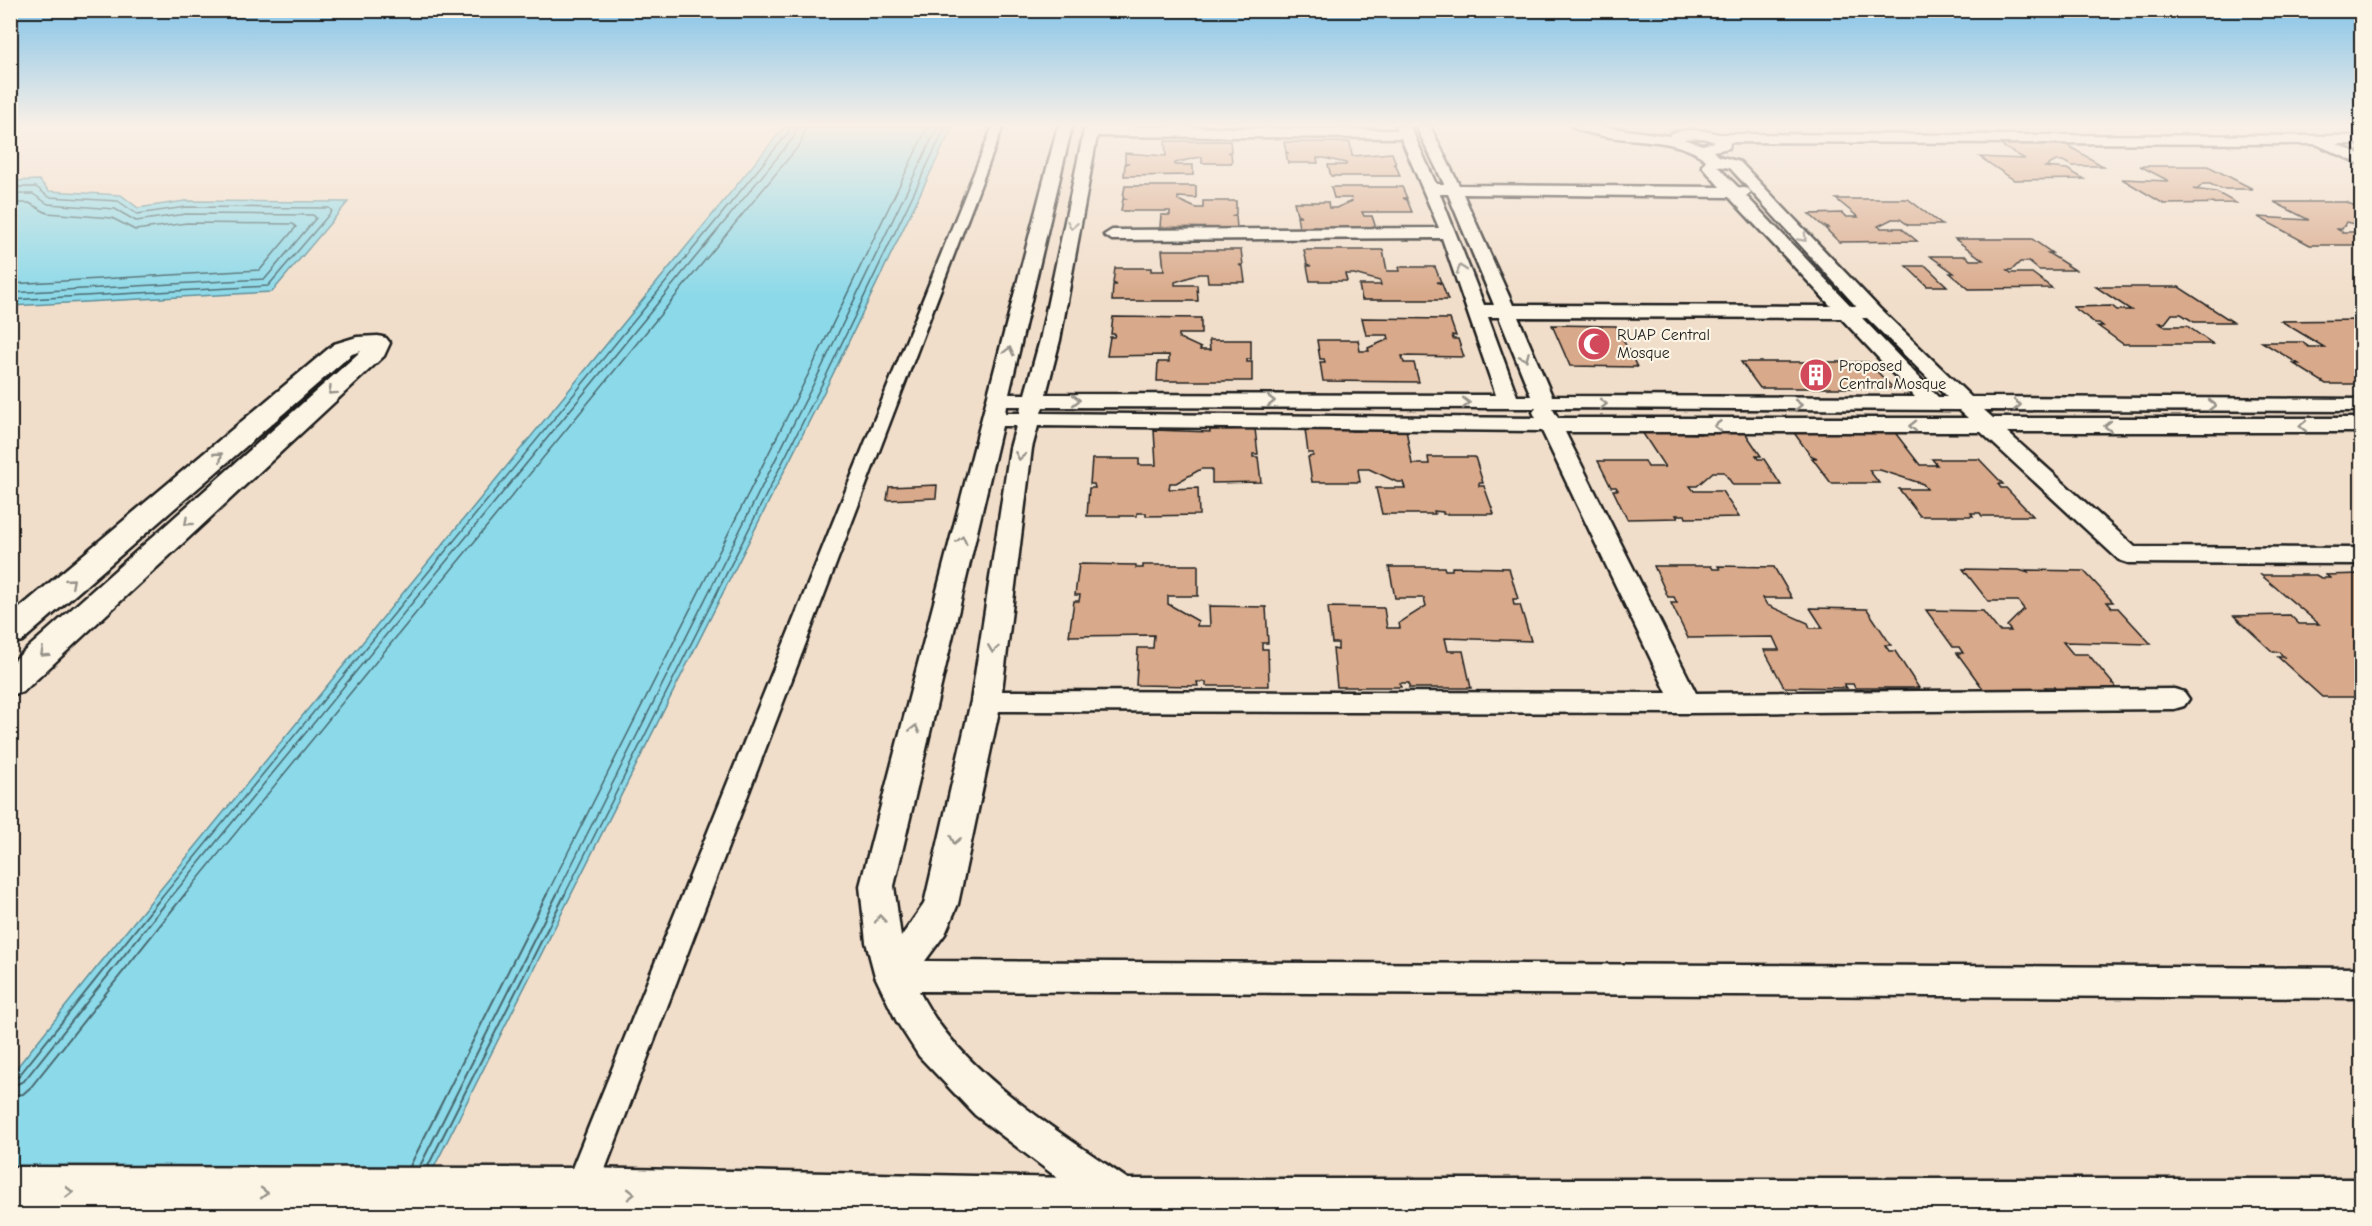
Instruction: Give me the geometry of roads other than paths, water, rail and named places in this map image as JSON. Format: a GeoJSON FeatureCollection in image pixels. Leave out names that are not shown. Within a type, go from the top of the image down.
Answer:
{"type":"FeatureCollection","features":[{"type":"Feature","properties":{"kind":"street"},"geometry":{"type":"LineString","coordinates":[[579,1193],[976,183]]}},
{"type":"Feature","properties":{"kind":"street"},"geometry":{"type":"LineString","coordinates":[[1050,183],[877,886],[881,929],[894,976],[942,1058],[998,1110],[1126,1204]]}},
{"type":"Feature","properties":{"kind":"street"},"geometry":{"type":"LineString","coordinates":[[894,976],[932,924],[941,904],[986,701],[1015,487],[1030,409],[1050,340],[1080,183]]}},
{"type":"Feature","properties":{"kind":"street"},"geometry":{"type":"LineString","coordinates":[[1428,183],[1449,233],[1509,403]]}},
{"type":"Feature","properties":{"kind":"street"},"geometry":{"type":"LineString","coordinates":[[1451,183],[1506,311],[1545,411],[1686,703]]}},
{"type":"Feature","properties":{"kind":"street"},"geometry":{"type":"LineString","coordinates":[[1725,183],[1842,311],[1934,405]]}},
{"type":"Feature","properties":{"kind":"street"},"geometry":{"type":"LineString","coordinates":[[1751,183],[1872,312],[1989,427],[2128,555],[2361,556]]}},
{"type":"Feature","properties":{"kind":"street"},"geometry":{"type":"LineString","coordinates":[[1431,189],[1759,192]]}},
{"type":"Feature","properties":{"kind":"street"},"geometry":{"type":"LineString","coordinates":[[1112,235],[1449,233]]}},
{"type":"Feature","properties":{"kind":"street"},"geometry":{"type":"LineString","coordinates":[[1476,311],[1872,312]]}},
{"type":"Feature","properties":{"kind":"street"},"geometry":{"type":"LineString","coordinates":[[10,634],[343,349],[357,344],[378,343],[375,351],[10,684]]}},
{"type":"Feature","properties":{"kind":"street"},"geometry":{"type":"LineString","coordinates":[[1030,409],[1509,403],[1545,411],[1989,427],[2361,425]]}},
{"type":"Feature","properties":{"kind":"street"},"geometry":{"type":"LineString","coordinates":[[994,409],[1545,411],[1934,405],[2361,405]]}},
{"type":"Feature","properties":{"kind":"street"},"geometry":{"type":"LineString","coordinates":[[986,701],[1686,703],[2174,699]]}},
{"type":"Feature","properties":{"kind":"street"},"geometry":{"type":"LineString","coordinates":[[894,976],[2361,983]]}},
{"type":"Feature","properties":{"kind":"street"},"geometry":{"type":"LineString","coordinates":[[10,1192],[579,1193],[1126,1204],[2361,1204]]}},
{"type":"Feature","properties":{"kind":"water"},"geometry":{"type":"Polygon","coordinates":[[[11,183],[42,183],[49,191],[121,195],[138,208],[185,201],[348,202],[272,292],[11,306],[11,183]]]}},
{"type":"Feature","properties":{"kind":"water"},"geometry":{"type":"Polygon","coordinates":[[[738,183],[925,183],[832,376],[410,1215],[11,1215],[10,1076],[738,183]]]}},
{"type":"Feature","properties":{"kind":"place","name":"RUAP Central Mosque"},"geometry":{"type":"Point","coordinates":[1594,344]}},
{"type":"Feature","properties":{"kind":"place","name":"Proposed Central Mosque"},"geometry":{"type":"Point","coordinates":[1816,375]}}]}
